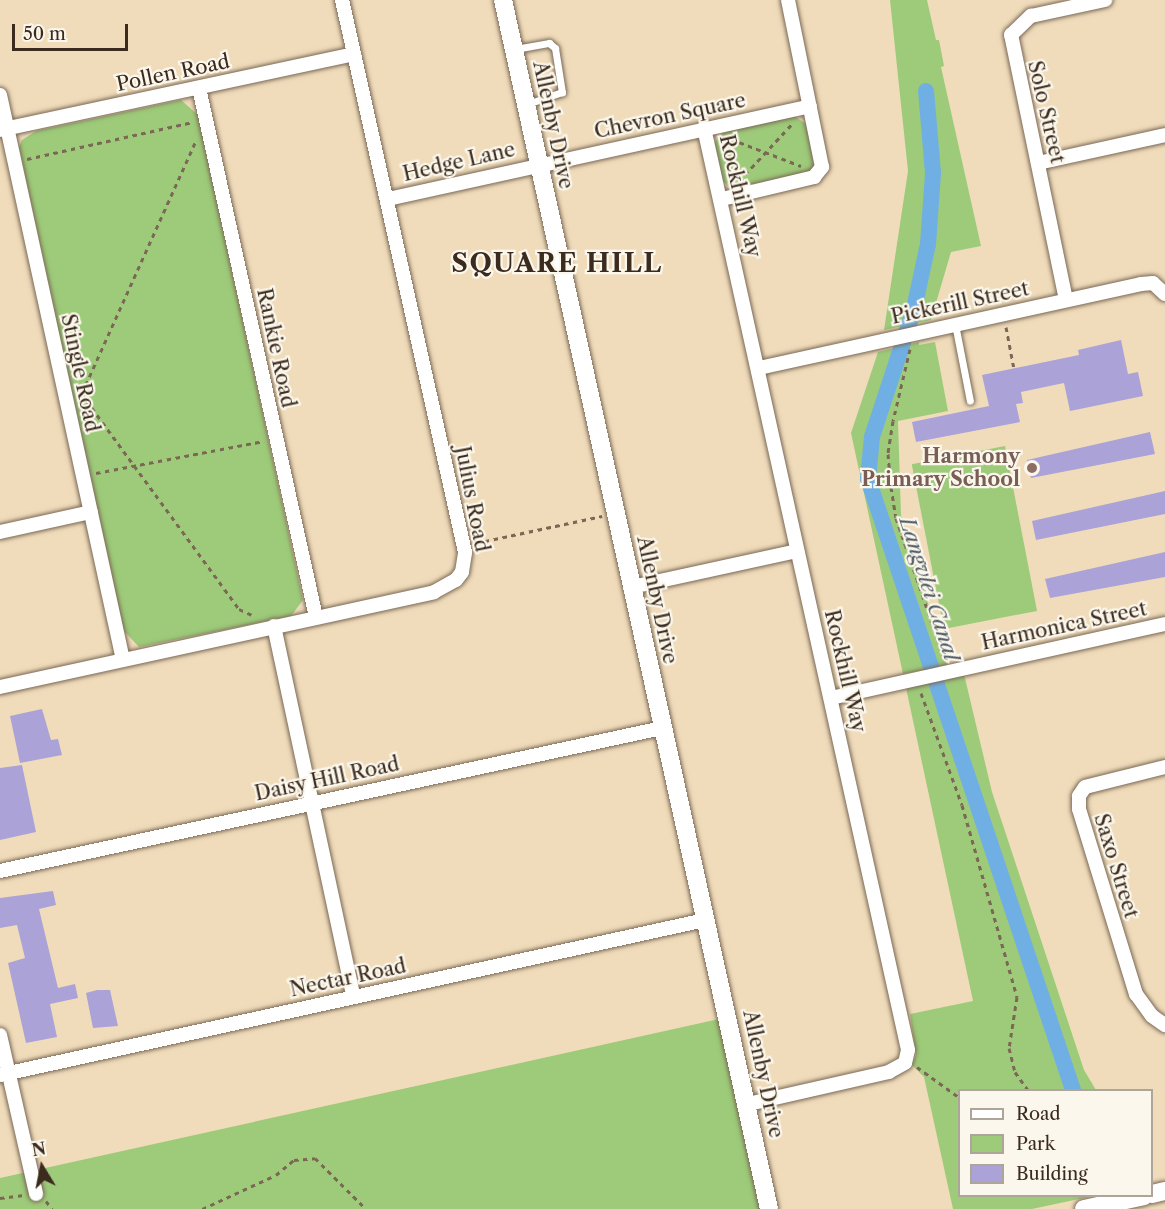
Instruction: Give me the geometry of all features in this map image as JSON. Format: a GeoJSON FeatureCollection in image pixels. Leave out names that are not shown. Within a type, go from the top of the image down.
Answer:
{"type":"FeatureCollection","features":[{"type":"Feature","properties":{"kind":"street","name":"Julius Road"},"geometry":{"type":"LineString","coordinates":[[0,687],[446,587],[462,572],[463,542],[342,0]]}},
{"type":"Feature","properties":{"kind":"street","name":"Allenby Drive"},"geometry":{"type":"LineString","coordinates":[[503,0],[662,728],[748,1104],[769,1209]]}},
{"type":"Feature","properties":{"kind":"street"},"geometry":{"type":"LineString","coordinates":[[722,199],[820,173],[823,159],[788,0]]}},
{"type":"Feature","properties":{"kind":"street","name":"Solo Street"},"geometry":{"type":"LineString","coordinates":[[1065,300],[1011,34],[1031,16],[1105,0]]}},
{"type":"Feature","properties":{"kind":"street","name":"Pollen Road"},"geometry":{"type":"LineString","coordinates":[[3,129],[354,54]]}},
{"type":"Feature","properties":{"kind":"street","name":"Rankie Road"},"geometry":{"type":"LineString","coordinates":[[199,88],[316,617]]}},
{"type":"Feature","properties":{"kind":"street","name":"Stingle Road"},"geometry":{"type":"LineString","coordinates":[[0,95],[3,129],[14,162],[123,660]]}},
{"type":"Feature","properties":{"kind":"street","name":"Chevron Square"},"geometry":{"type":"LineString","coordinates":[[538,164],[810,106]]}},
{"type":"Feature","properties":{"kind":"street","name":"Rockhill Way"},"geometry":{"type":"LineString","coordinates":[[704,128],[722,199],[797,551],[907,1044],[906,1059]]}},
{"type":"Feature","properties":{"kind":"street"},"geometry":{"type":"LineString","coordinates":[[1038,163],[1165,135]]}},
{"type":"Feature","properties":{"kind":"street","name":"Hedge Lane"},"geometry":{"type":"LineString","coordinates":[[388,199],[538,164]]}},
{"type":"Feature","properties":{"kind":"street","name":"Pickerill Street"},"geometry":{"type":"LineString","coordinates":[[759,368],[1141,284],[1153,283],[1165,294]]}},
{"type":"Feature","properties":{"kind":"street"},"geometry":{"type":"LineString","coordinates":[[0,532],[91,512]]}},
{"type":"Feature","properties":{"kind":"street"},"geometry":{"type":"LineString","coordinates":[[632,587],[797,551]]}},
{"type":"Feature","properties":{"kind":"street","name":"Harmonica Street"},"geometry":{"type":"LineString","coordinates":[[831,698],[1165,624]]}},
{"type":"Feature","properties":{"kind":"street"},"geometry":{"type":"LineString","coordinates":[[274,626],[353,996]]}},
{"type":"Feature","properties":{"kind":"street","name":"Daisy Hill Road"},"geometry":{"type":"LineString","coordinates":[[0,870],[313,801],[662,728]]}},
{"type":"Feature","properties":{"kind":"street","name":"Saxo Street"},"geometry":{"type":"LineString","coordinates":[[1165,767],[1084,787],[1079,796],[1079,808],[1136,994],[1152,1016],[1165,1025]]}},
{"type":"Feature","properties":{"kind":"street","name":"Nectar Road"},"geometry":{"type":"LineString","coordinates":[[4,1074],[705,920]]}},
{"type":"Feature","properties":{"kind":"street"},"geometry":{"type":"LineString","coordinates":[[0,1035],[4,1074],[36,1194]]}},
{"type":"Feature","properties":{"kind":"street"},"geometry":{"type":"LineString","coordinates":[[748,1104],[889,1072],[906,1059]]}},
{"type":"Feature","properties":{"kind":"street"},"geometry":{"type":"LineString","coordinates":[[1090,1208],[1139,1197]]}},
{"type":"Feature","properties":{"kind":"lane"},"geometry":{"type":"LineString","coordinates":[[514,49],[549,44],[555,48],[562,92],[525,105]]}},
{"type":"Feature","properties":{"kind":"lane"},"geometry":{"type":"LineString","coordinates":[[956,324],[970,401]]}},
{"type":"Feature","properties":{"kind":"path"},"geometry":{"type":"LineString","coordinates":[[722,199],[810,106]]}},
{"type":"Feature","properties":{"kind":"path"},"geometry":{"type":"LineString","coordinates":[[14,162],[206,119]]}},
{"type":"Feature","properties":{"kind":"path"},"geometry":{"type":"LineString","coordinates":[[82,393],[206,119]]}},
{"type":"Feature","properties":{"kind":"path"},"geometry":{"type":"LineString","coordinates":[[704,128],[820,173]]}},
{"type":"Feature","properties":{"kind":"path"},"geometry":{"type":"LineString","coordinates":[[1004,314],[1014,369]]}},
{"type":"Feature","properties":{"kind":"path"},"geometry":{"type":"LineString","coordinates":[[914,333],[892,421],[888,454],[891,487],[896,518],[934,674],[962,805],[1017,997],[1009,1048],[1015,1072],[1027,1089]]}},
{"type":"Feature","properties":{"kind":"path"},"geometry":{"type":"LineString","coordinates":[[64,393],[82,393]]}},
{"type":"Feature","properties":{"kind":"path"},"geometry":{"type":"LineString","coordinates":[[82,393],[239,609],[274,626]]}},
{"type":"Feature","properties":{"kind":"path"},"geometry":{"type":"LineString","coordinates":[[83,476],[276,439]]}},
{"type":"Feature","properties":{"kind":"path"},"geometry":{"type":"LineString","coordinates":[[463,542],[477,543],[615,513]]}},
{"type":"Feature","properties":{"kind":"path"},"geometry":{"type":"LineString","coordinates":[[906,1059],[958,1097]]}},
{"type":"Feature","properties":{"kind":"path"},"geometry":{"type":"LineString","coordinates":[[202,1209],[276,1174],[294,1160],[315,1158],[366,1209]]}},
{"type":"Feature","properties":{"kind":"path"},"geometry":{"type":"LineString","coordinates":[[0,1198],[36,1194]]}},
{"type":"Feature","properties":{"kind":"green space"},"geometry":{"type":"Polygon","coordinates":[[[890,0],[927,0],[936,40],[939,40],[944,66],[941,67],[981,246],[951,252],[931,320],[884,330],[908,171],[890,0]]]}},
{"type":"Feature","properties":{"kind":"green space"},"geometry":{"type":"Polygon","coordinates":[[[181,100],[198,115],[303,600],[291,616],[139,647],[124,631],[19,147],[22,140],[36,131],[181,100]]]}},
{"type":"Feature","properties":{"kind":"green space"},"geometry":{"type":"Polygon","coordinates":[[[794,116],[808,125],[816,160],[814,168],[808,174],[730,188],[723,181],[715,143],[718,136],[726,131],[794,116]]]}},
{"type":"Feature","properties":{"kind":"green space"},"geometry":{"type":"Polygon","coordinates":[[[919,342],[919,345],[935,342],[948,411],[898,421],[901,515],[947,665],[903,674],[851,433],[878,352],[919,342]]]}},
{"type":"Feature","properties":{"kind":"green space"},"geometry":{"type":"Polygon","coordinates":[[[1005,446],[1037,611],[944,629],[912,464],[1005,446]]]}},
{"type":"Feature","properties":{"kind":"green space"},"geometry":{"type":"Polygon","coordinates":[[[964,674],[992,792],[1084,1070],[1095,1089],[958,1089],[958,1197],[1088,1197],[1032,1209],[953,1209],[924,1077],[912,1065],[916,1055],[910,1014],[973,1001],[906,688],[964,674]]]}},
{"type":"Feature","properties":{"kind":"green space"},"geometry":{"type":"Polygon","coordinates":[[[728,1017],[769,1209],[0,1209],[0,1178],[728,1017]]]}},
{"type":"Feature","properties":{"kind":"building"},"geometry":{"type":"Polygon","coordinates":[[[1121,340],[1128,374],[1138,372],[1143,396],[1070,411],[1064,383],[1021,392],[1023,403],[1016,404],[1020,422],[916,442],[912,422],[989,406],[982,375],[1079,355],[1078,350],[1121,340]]]}},
{"type":"Feature","properties":{"kind":"building"},"geometry":{"type":"Polygon","coordinates":[[[1150,432],[1155,454],[1031,478],[1027,460],[1150,432]]]}},
{"type":"Feature","properties":{"kind":"building"},"geometry":{"type":"Polygon","coordinates":[[[1165,491],[1165,514],[1036,540],[1032,521],[1165,491]]]}},
{"type":"Feature","properties":{"kind":"building"},"geometry":{"type":"Polygon","coordinates":[[[1165,552],[1165,577],[1050,598],[1045,579],[1165,552]]]}},
{"type":"Feature","properties":{"kind":"building"},"geometry":{"type":"Polygon","coordinates":[[[42,709],[51,740],[58,739],[62,755],[20,763],[10,716],[42,709]]]}},
{"type":"Feature","properties":{"kind":"building"},"geometry":{"type":"Polygon","coordinates":[[[22,765],[36,832],[0,840],[0,768],[22,765]]]}},
{"type":"Feature","properties":{"kind":"building"},"geometry":{"type":"Polygon","coordinates":[[[53,891],[56,905],[39,909],[58,988],[75,984],[78,998],[50,1004],[57,1037],[26,1043],[8,963],[25,958],[17,925],[0,928],[0,898],[53,891]]]}},
{"type":"Feature","properties":{"kind":"building"},"geometry":{"type":"Polygon","coordinates":[[[110,990],[118,1026],[93,1028],[86,993],[110,990]]]}},
{"type":"Feature","properties":{"kind":"waterway","name":"Langvlei Canal"},"geometry":{"type":"LineString","coordinates":[[926,91],[933,173],[928,244],[914,309],[872,437],[868,479],[1073,1089]]}},
{"type":"Feature","properties":{"kind":"place","name":"Harmony Primary School"},"geometry":{"type":"Point","coordinates":[1032,468]}},
{"type":"Feature","properties":{"kind":"district","name":"SQUARE HILL"},"geometry":{"type":"Point","coordinates":[557,264]}}]}
